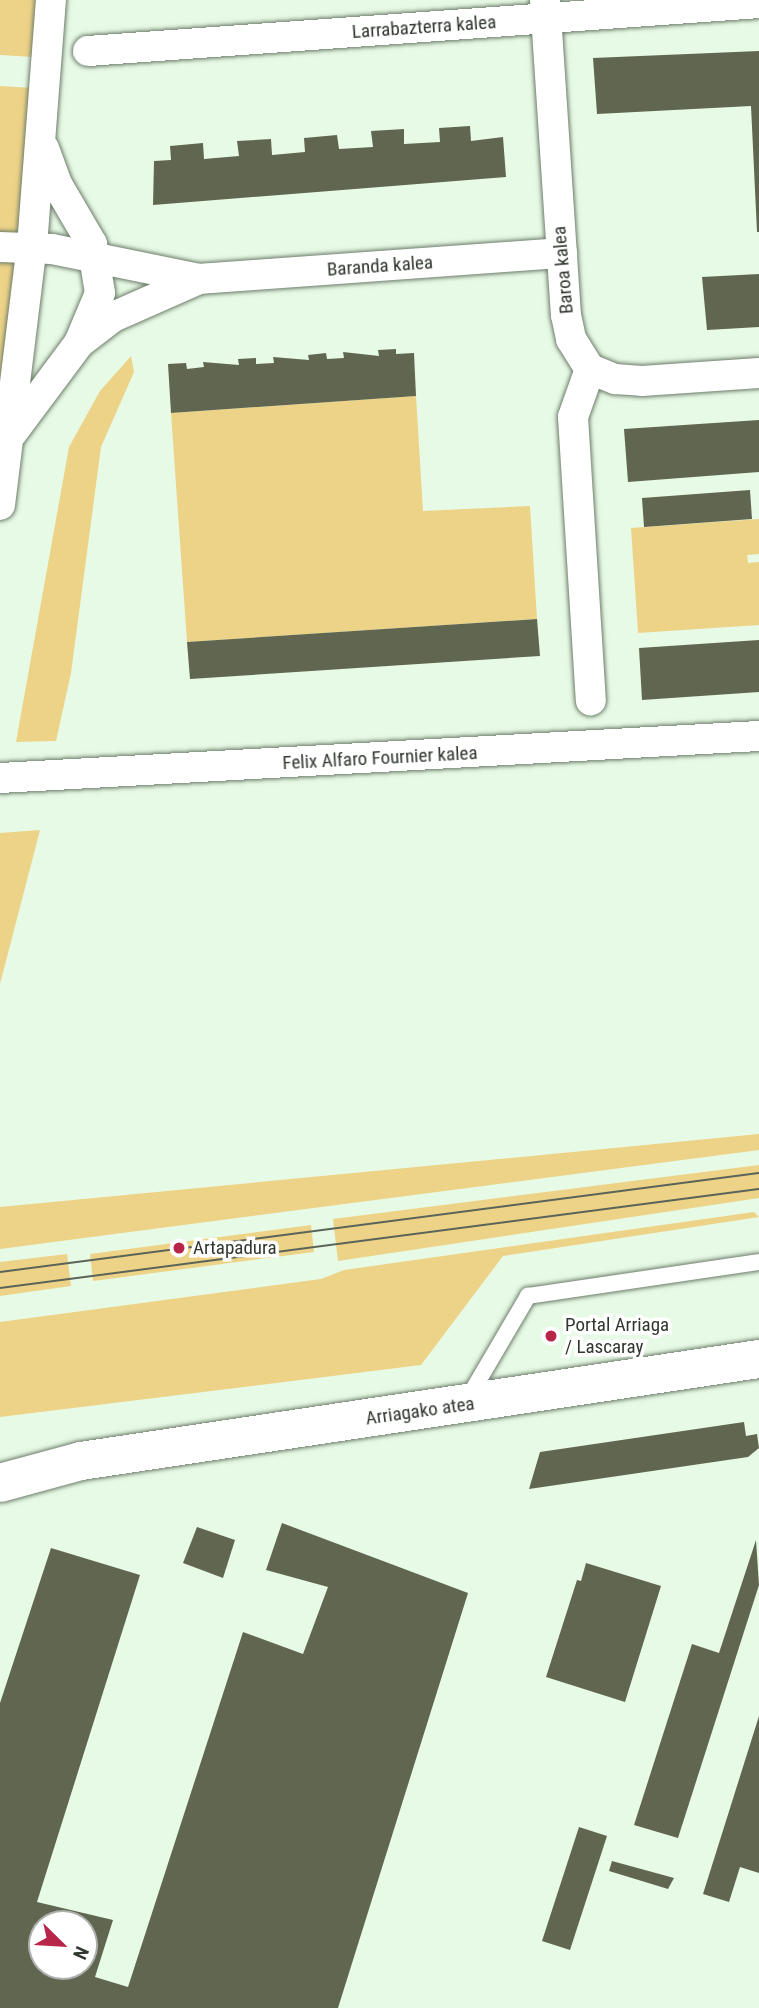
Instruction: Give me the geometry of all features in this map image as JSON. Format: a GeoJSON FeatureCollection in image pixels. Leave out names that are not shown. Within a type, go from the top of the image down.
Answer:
{"type":"FeatureCollection","features":[{"type":"Feature","properties":{"kind":"main road","name":"Arriagako atea"},"geometry":{"type":"LineString","coordinates":[[0,1483],[81,1461],[759,1359]]}},
{"type":"Feature","properties":{"kind":"main road","name":"Arriagako atea"},"geometry":{"type":"LineString","coordinates":[[0,1455],[81,1461]]}},
{"type":"Feature","properties":{"kind":"street"},"geometry":{"type":"LineString","coordinates":[[0,505],[5,438],[32,246],[51,0]]}},
{"type":"Feature","properties":{"kind":"street","name":"Larrabazterra kalea"},"geometry":{"type":"LineString","coordinates":[[88,51],[546,9],[759,3]]}},
{"type":"Feature","properties":{"kind":"street","name":"Baroa kalea"},"geometry":{"type":"LineString","coordinates":[[546,9],[562,253],[571,339],[590,369]]}},
{"type":"Feature","properties":{"kind":"street"},"geometry":{"type":"LineString","coordinates":[[5,438],[79,343],[100,293],[96,256],[57,184],[41,139]]}},
{"type":"Feature","properties":{"kind":"street","name":"Baranda kalea"},"geometry":{"type":"LineString","coordinates":[[0,247],[32,246],[96,256],[199,279],[562,253]]}},
{"type":"Feature","properties":{"kind":"street","name":"Baranda kalea"},"geometry":{"type":"LineString","coordinates":[[79,343],[113,317],[199,279]]}},
{"type":"Feature","properties":{"kind":"street"},"geometry":{"type":"LineString","coordinates":[[592,700],[573,418],[590,369],[615,379],[642,381],[759,373]]}},
{"type":"Feature","properties":{"kind":"street","name":"Felix Alfaro Fournier kalea"},"geometry":{"type":"LineString","coordinates":[[0,778],[759,736]]}},
{"type":"Feature","properties":{"kind":"lane"},"geometry":{"type":"LineString","coordinates":[[464,1405],[528,1296],[759,1262]]}},
{"type":"Feature","properties":{"kind":"shaded area"},"geometry":{"type":"Polygon","coordinates":[[[0,0],[37,0],[33,57],[0,55],[0,0]]]}},
{"type":"Feature","properties":{"kind":"shaded area"},"geometry":{"type":"Polygon","coordinates":[[[0,86],[33,88],[21,232],[0,234],[0,86]]]}},
{"type":"Feature","properties":{"kind":"shaded area"},"geometry":{"type":"Polygon","coordinates":[[[18,257],[0,417],[0,259],[18,257]]]}},
{"type":"Feature","properties":{"kind":"shaded area"},"geometry":{"type":"Polygon","coordinates":[[[131,356],[134,372],[101,447],[71,673],[56,741],[16,742],[69,447],[100,391],[131,356]]]}},
{"type":"Feature","properties":{"kind":"shaded area"},"geometry":{"type":"Polygon","coordinates":[[[416,396],[423,511],[530,506],[537,619],[187,642],[171,413],[416,396]]]}},
{"type":"Feature","properties":{"kind":"shaded area"},"geometry":{"type":"Polygon","coordinates":[[[759,519],[759,554],[747,555],[748,563],[759,562],[759,625],[638,633],[631,528],[759,519]]]}},
{"type":"Feature","properties":{"kind":"shaded area"},"geometry":{"type":"Polygon","coordinates":[[[40,830],[0,984],[0,833],[40,830]]]}},
{"type":"Feature","properties":{"kind":"shaded area"},"geometry":{"type":"Polygon","coordinates":[[[759,1134],[759,1150],[0,1249],[0,1207],[759,1134]]]}},
{"type":"Feature","properties":{"kind":"shaded area"},"geometry":{"type":"Polygon","coordinates":[[[759,1165],[759,1198],[338,1261],[333,1219],[759,1165]]]}},
{"type":"Feature","properties":{"kind":"shaded area"},"geometry":{"type":"Polygon","coordinates":[[[754,1212],[759,1217],[503,1256],[421,1365],[0,1417],[0,1322],[321,1279],[344,1270],[754,1212]]]}},
{"type":"Feature","properties":{"kind":"shaded area"},"geometry":{"type":"Polygon","coordinates":[[[311,1225],[314,1252],[93,1281],[90,1254],[311,1225]]]}},
{"type":"Feature","properties":{"kind":"shaded area"},"geometry":{"type":"Polygon","coordinates":[[[67,1254],[71,1286],[0,1296],[0,1262],[67,1254]]]}},
{"type":"Feature","properties":{"kind":"building"},"geometry":{"type":"Polygon","coordinates":[[[759,51],[757,232],[751,106],[597,114],[593,58],[759,51]]]}},
{"type":"Feature","properties":{"kind":"building"},"geometry":{"type":"Polygon","coordinates":[[[470,126],[471,141],[503,137],[506,177],[153,205],[154,161],[171,160],[170,146],[203,143],[204,159],[239,156],[237,141],[271,139],[272,155],[305,152],[304,138],[337,135],[339,149],[373,147],[371,131],[404,129],[404,144],[440,142],[439,128],[470,126]]]}},
{"type":"Feature","properties":{"kind":"building"},"geometry":{"type":"Polygon","coordinates":[[[759,274],[759,327],[707,330],[702,277],[759,274]]]}},
{"type":"Feature","properties":{"kind":"building"},"geometry":{"type":"Polygon","coordinates":[[[396,349],[396,354],[414,353],[416,396],[171,413],[168,364],[186,363],[187,369],[204,367],[203,362],[239,365],[238,359],[256,358],[256,364],[274,363],[273,357],[309,360],[308,355],[326,353],[327,359],[344,358],[343,352],[379,356],[378,350],[396,349]]]}},
{"type":"Feature","properties":{"kind":"building"},"geometry":{"type":"Polygon","coordinates":[[[759,420],[759,472],[628,482],[624,429],[759,420]]]}},
{"type":"Feature","properties":{"kind":"building"},"geometry":{"type":"Polygon","coordinates":[[[750,490],[752,519],[644,527],[642,498],[750,490]]]}},
{"type":"Feature","properties":{"kind":"building"},"geometry":{"type":"Polygon","coordinates":[[[537,619],[540,656],[190,679],[187,642],[537,619]]]}},
{"type":"Feature","properties":{"kind":"building"},"geometry":{"type":"Polygon","coordinates":[[[759,640],[759,692],[642,700],[639,648],[759,640]]]}},
{"type":"Feature","properties":{"kind":"building"},"geometry":{"type":"Polygon","coordinates":[[[744,1422],[746,1436],[757,1434],[759,1448],[748,1457],[529,1489],[540,1452],[744,1422]]]}},
{"type":"Feature","properties":{"kind":"building"},"geometry":{"type":"Polygon","coordinates":[[[282,1523],[468,1593],[338,2008],[0,2008],[0,1703],[51,1548],[140,1575],[37,1902],[71,1910],[28,1910],[28,1980],[98,1978],[128,1987],[243,1632],[303,1654],[328,1587],[266,1570],[282,1523]]]}},
{"type":"Feature","properties":{"kind":"building"},"geometry":{"type":"Polygon","coordinates":[[[197,1527],[235,1540],[223,1578],[183,1563],[197,1527]]]}},
{"type":"Feature","properties":{"kind":"building"},"geometry":{"type":"Polygon","coordinates":[[[756,1540],[759,1585],[678,1838],[634,1825],[692,1644],[719,1653],[756,1540]]]}},
{"type":"Feature","properties":{"kind":"building"},"geometry":{"type":"Polygon","coordinates":[[[586,1563],[661,1586],[625,1702],[546,1677],[577,1580],[581,1581],[586,1563]]]}},
{"type":"Feature","properties":{"kind":"building"},"geometry":{"type":"Polygon","coordinates":[[[759,1716],[759,1873],[740,1867],[729,1902],[703,1894],[759,1716]]]}},
{"type":"Feature","properties":{"kind":"building"},"geometry":{"type":"Polygon","coordinates":[[[579,1827],[607,1836],[570,1950],[542,1941],[579,1827]]]}},
{"type":"Feature","properties":{"kind":"building"},"geometry":{"type":"Polygon","coordinates":[[[612,1861],[674,1878],[668,1889],[609,1871],[612,1861]]]}},
{"type":"Feature","properties":{"kind":"building"},"geometry":{"type":"Polygon","coordinates":[[[98,1916],[113,1920],[98,1968],[98,1916]]]}},
{"type":"Feature","properties":{"kind":"tram line"},"geometry":{"type":"LineString","coordinates":[[0,1272],[759,1173]]}},
{"type":"Feature","properties":{"kind":"tram line"},"geometry":{"type":"LineString","coordinates":[[0,1288],[759,1189]]}},
{"type":"Feature","properties":{"kind":"place","name":"Artapadura"},"geometry":{"type":"Point","coordinates":[179,1248]}},
{"type":"Feature","properties":{"kind":"place","name":"Portal Arriaga / Lascaray"},"geometry":{"type":"Point","coordinates":[551,1336]}}]}
